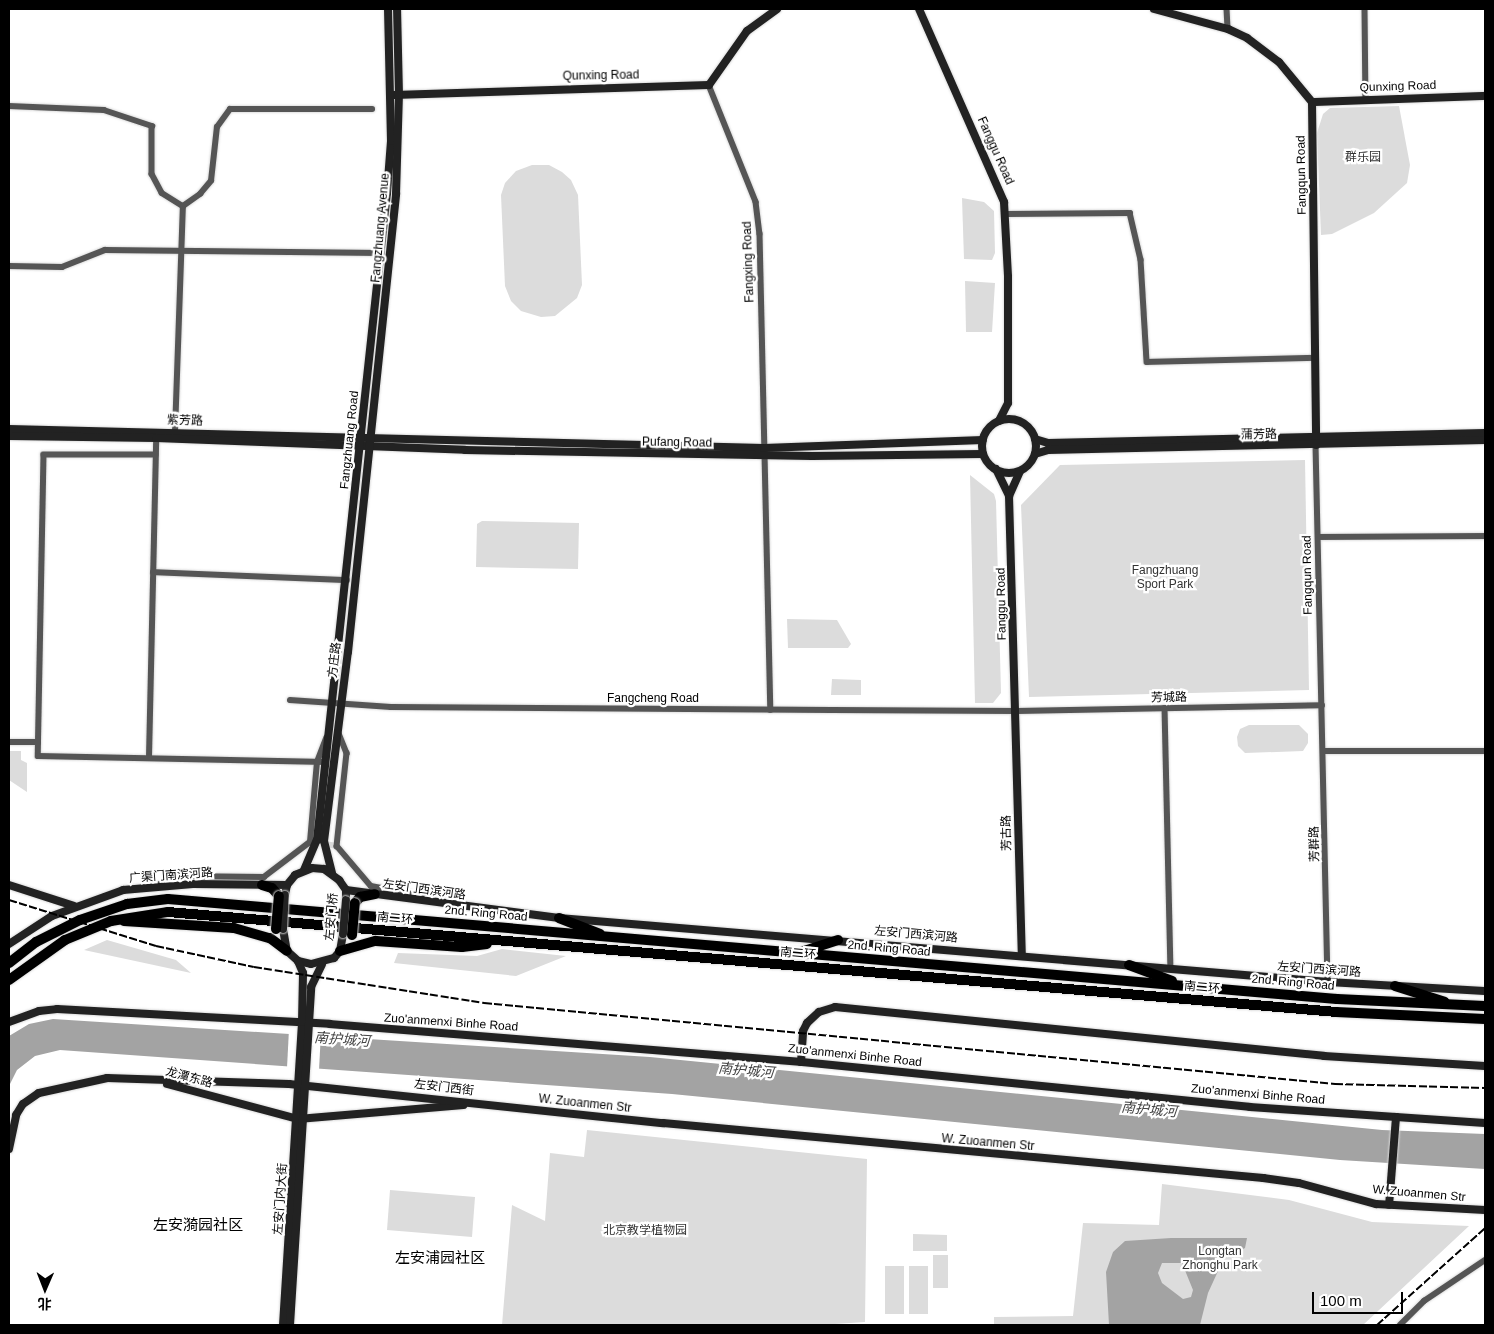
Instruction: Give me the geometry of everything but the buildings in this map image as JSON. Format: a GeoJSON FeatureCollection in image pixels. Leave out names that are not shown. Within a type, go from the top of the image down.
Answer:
{"type":"FeatureCollection","features":[{"type":"Feature","properties":{"kind":"highway"},"geometry":{"type":"LineString","coordinates":[[9,980],[65,940],[111,921],[280,929],[282,896],[272,888],[262,884]]}},
{"type":"Feature","properties":{"kind":"highway"},"geometry":{"type":"LineString","coordinates":[[375,894],[360,897],[350,902],[348,935],[360,940],[462,947],[510,942]]}},
{"type":"Feature","properties":{"kind":"highway","name":"2nd. Ring Road"},"geometry":{"type":"LineString","coordinates":[[9,963],[59,928],[127,904],[190,900],[797,954],[1184,986],[1461,1006]]}},
{"type":"Feature","properties":{"kind":"highway","name":"南二环"},"geometry":{"type":"LineString","coordinates":[[111,921],[149,913],[189,913],[1336,1012],[1485,1019]]}},
{"type":"Feature","properties":{"kind":"highway"},"geometry":{"type":"LineString","coordinates":[[559,918],[613,938]]}},
{"type":"Feature","properties":{"kind":"highway"},"geometry":{"type":"LineString","coordinates":[[234,928],[270,938],[287,951]]}},
{"type":"Feature","properties":{"kind":"highway"},"geometry":{"type":"LineString","coordinates":[[797,954],[838,940]]}},
{"type":"Feature","properties":{"kind":"highway"},"geometry":{"type":"LineString","coordinates":[[340,951],[376,941]]}},
{"type":"Feature","properties":{"kind":"highway"},"geometry":{"type":"LineString","coordinates":[[1129,965],[1184,986]]}},
{"type":"Feature","properties":{"kind":"highway"},"geometry":{"type":"LineString","coordinates":[[1395,986],[1461,1006],[1485,1006]]}},
{"type":"Feature","properties":{"kind":"street","name":"Fangzhuang Road"},"geometry":{"type":"LineString","coordinates":[[304,870],[317,840],[322,762],[334,729],[360,448],[381,253],[391,141],[388,9]]}},
{"type":"Feature","properties":{"kind":"street","name":"Fangzhuang Avenue"},"geometry":{"type":"LineString","coordinates":[[370,448],[396,194],[399,95],[397,9]]}},
{"type":"Feature","properties":{"kind":"street"},"geometry":{"type":"LineString","coordinates":[[709,85],[747,30],[776,9]]}},
{"type":"Feature","properties":{"kind":"street","name":"Fanggu Road"},"geometry":{"type":"LineString","coordinates":[[919,9],[992,168],[1006,214],[1008,403]]}},
{"type":"Feature","properties":{"kind":"street"},"geometry":{"type":"LineString","coordinates":[[1154,9],[1228,28],[1247,38],[1279,62],[1312,102]]}},
{"type":"Feature","properties":{"kind":"street"},"geometry":{"type":"LineString","coordinates":[[1227,9],[1228,28]]}},
{"type":"Feature","properties":{"kind":"street"},"geometry":{"type":"LineString","coordinates":[[1364,9],[1366,99]]}},
{"type":"Feature","properties":{"kind":"street","name":"Qunxing Road"},"geometry":{"type":"LineString","coordinates":[[390,95],[709,85]]}},
{"type":"Feature","properties":{"kind":"street","name":"Fangxing Road"},"geometry":{"type":"LineString","coordinates":[[709,85],[756,202],[760,234],[771,710]]}},
{"type":"Feature","properties":{"kind":"street","name":"Qunxing Road"},"geometry":{"type":"LineString","coordinates":[[1312,102],[1485,96]]}},
{"type":"Feature","properties":{"kind":"street","name":"Fangqun Road"},"geometry":{"type":"LineString","coordinates":[[1312,102],[1314,358],[1322,705]]}},
{"type":"Feature","properties":{"kind":"street"},"geometry":{"type":"LineString","coordinates":[[9,106],[104,110],[152,126],[152,174],[162,193],[183,206]]}},
{"type":"Feature","properties":{"kind":"street"},"geometry":{"type":"LineString","coordinates":[[183,206],[200,194],[211,181],[217,127],[230,109],[372,109]]}},
{"type":"Feature","properties":{"kind":"street"},"geometry":{"type":"LineString","coordinates":[[175,432],[183,206]]}},
{"type":"Feature","properties":{"kind":"street"},"geometry":{"type":"LineString","coordinates":[[1006,214],[1130,213],[1141,260],[1146,362],[1314,358]]}},
{"type":"Feature","properties":{"kind":"street"},"geometry":{"type":"LineString","coordinates":[[9,266],[62,267],[105,250],[182,249],[381,253]]}},
{"type":"Feature","properties":{"kind":"street"},"geometry":{"type":"LineString","coordinates":[[1008,403],[1017,420],[1030,429],[1035,439],[1035,454],[1020,471],[1009,496]]}},
{"type":"Feature","properties":{"kind":"street"},"geometry":{"type":"LineString","coordinates":[[1008,403],[999,421],[988,429],[983,440],[983,454],[996,469],[1009,496]]}},
{"type":"Feature","properties":{"kind":"street"},"geometry":{"type":"LineString","coordinates":[[999,421],[1017,420]]}},
{"type":"Feature","properties":{"kind":"street","name":"紫芳路"},"geometry":{"type":"LineString","coordinates":[[9,429],[370,438]]}},
{"type":"Feature","properties":{"kind":"street","name":"蒲芳路"},"geometry":{"type":"LineString","coordinates":[[1035,454],[1048,450],[1485,433]]}},
{"type":"Feature","properties":{"kind":"street","name":"紫芳路"},"geometry":{"type":"LineString","coordinates":[[9,436],[156,438],[370,448]]}},
{"type":"Feature","properties":{"kind":"street"},"geometry":{"type":"LineString","coordinates":[[149,758],[156,438]]}},
{"type":"Feature","properties":{"kind":"street","name":"Pufang Road"},"geometry":{"type":"LineString","coordinates":[[370,438],[764,452],[983,440]]}},
{"type":"Feature","properties":{"kind":"street","name":"蒲芳路"},"geometry":{"type":"LineString","coordinates":[[1035,439],[1048,443],[1485,440]]}},
{"type":"Feature","properties":{"kind":"street","name":"Pufang Road"},"geometry":{"type":"LineString","coordinates":[[370,448],[983,454]]}},
{"type":"Feature","properties":{"kind":"street","name":"方庄路"},"geometry":{"type":"LineString","coordinates":[[336,704],[370,448]]}},
{"type":"Feature","properties":{"kind":"street"},"geometry":{"type":"LineString","coordinates":[[156,456],[44,455],[38,756],[322,762],[310,842],[264,876],[176,876],[158,886]]}},
{"type":"Feature","properties":{"kind":"street"},"geometry":{"type":"LineString","coordinates":[[996,469],[1009,473],[1020,471]]}},
{"type":"Feature","properties":{"kind":"street","name":"Fanggu Road"},"geometry":{"type":"LineString","coordinates":[[1009,496],[1016,711]]}},
{"type":"Feature","properties":{"kind":"street"},"geometry":{"type":"LineString","coordinates":[[1318,537],[1485,536]]}},
{"type":"Feature","properties":{"kind":"street"},"geometry":{"type":"LineString","coordinates":[[153,572],[347,580]]}},
{"type":"Feature","properties":{"kind":"street","name":"Fangcheng Road"},"geometry":{"type":"LineString","coordinates":[[290,700],[336,704],[771,710],[1016,711]]}},
{"type":"Feature","properties":{"kind":"street","name":"芳城路"},"geometry":{"type":"LineString","coordinates":[[1016,711],[1322,705]]}},
{"type":"Feature","properties":{"kind":"street","name":"芳群路"},"geometry":{"type":"LineString","coordinates":[[1322,705],[1328,982]]}},
{"type":"Feature","properties":{"kind":"street"},"geometry":{"type":"LineString","coordinates":[[1165,708],[1171,968]]}},
{"type":"Feature","properties":{"kind":"street","name":"芳古路"},"geometry":{"type":"LineString","coordinates":[[1016,711],[1022,955]]}},
{"type":"Feature","properties":{"kind":"street"},"geometry":{"type":"LineString","coordinates":[[332,874],[324,841],[334,729]]}},
{"type":"Feature","properties":{"kind":"street"},"geometry":{"type":"LineString","coordinates":[[334,729],[347,754],[337,846],[371,886],[486,911]]}},
{"type":"Feature","properties":{"kind":"street"},"geometry":{"type":"LineString","coordinates":[[9,742],[38,742]]}},
{"type":"Feature","properties":{"kind":"street"},"geometry":{"type":"LineString","coordinates":[[1323,752],[1485,751]]}},
{"type":"Feature","properties":{"kind":"street"},"geometry":{"type":"LineString","coordinates":[[282,896],[287,885],[304,870],[324,869],[332,874]]}},
{"type":"Feature","properties":{"kind":"street","name":"左安门桥"},"geometry":{"type":"LineString","coordinates":[[332,874],[346,890],[350,902]]}},
{"type":"Feature","properties":{"kind":"street"},"geometry":{"type":"LineString","coordinates":[[9,885],[74,906]]}},
{"type":"Feature","properties":{"kind":"street","name":"广渠门南滨河路"},"geometry":{"type":"LineString","coordinates":[[9,944],[74,906],[124,890],[158,886],[287,885]]}},
{"type":"Feature","properties":{"kind":"street","name":"左安门西滨河路"},"geometry":{"type":"LineString","coordinates":[[346,890],[486,911],[559,918],[1022,955],[1328,982],[1485,991]]}},
{"type":"Feature","properties":{"kind":"street"},"geometry":{"type":"LineString","coordinates":[[280,929],[287,951],[298,961],[303,973],[305,1025]]}},
{"type":"Feature","properties":{"kind":"street","name":"左安门桥"},"geometry":{"type":"LineString","coordinates":[[322,964],[334,958],[348,935]]}},
{"type":"Feature","properties":{"kind":"street"},"geometry":{"type":"LineString","coordinates":[[298,961],[322,964],[312,980],[305,1025]]}},
{"type":"Feature","properties":{"kind":"street"},"geometry":{"type":"LineString","coordinates":[[801,1062],[803,1031],[807,1023],[819,1012],[835,1007],[1324,1056],[1485,1066]]}},
{"type":"Feature","properties":{"kind":"street"},"geometry":{"type":"LineString","coordinates":[[9,1022],[39,1011],[57,1009],[305,1025]]}},
{"type":"Feature","properties":{"kind":"street","name":"Zuo'anmenxi Binhe Road"},"geometry":{"type":"LineString","coordinates":[[305,1025],[801,1062],[1240,1106],[1485,1123]]}},
{"type":"Feature","properties":{"kind":"street","name":"左安门内大街"},"geometry":{"type":"LineString","coordinates":[[290,1325],[305,1025]]}},
{"type":"Feature","properties":{"kind":"street"},"geometry":{"type":"LineString","coordinates":[[9,1150],[16,1115],[23,1104],[39,1093],[107,1078],[155,1081]]}},
{"type":"Feature","properties":{"kind":"street","name":"龙潭东路"},"geometry":{"type":"LineString","coordinates":[[155,1081],[302,1085]]}},
{"type":"Feature","properties":{"kind":"street","name":"龙潭东路"},"geometry":{"type":"LineString","coordinates":[[155,1081],[301,1119]]}},
{"type":"Feature","properties":{"kind":"street","name":"左安门西街"},"geometry":{"type":"LineString","coordinates":[[302,1085],[487,1105]]}},
{"type":"Feature","properties":{"kind":"street","name":"左安门西街"},"geometry":{"type":"LineString","coordinates":[[301,1119],[439,1106],[487,1105]]}},
{"type":"Feature","properties":{"kind":"street","name":"W. Zuoanmen Str"},"geometry":{"type":"LineString","coordinates":[[487,1105],[1262,1178],[1389,1206],[1485,1210]]}},
{"type":"Feature","properties":{"kind":"street"},"geometry":{"type":"LineString","coordinates":[[1389,1206],[1390,1173],[1396,1116]]}},
{"type":"Feature","properties":{"kind":"street","name":"左安门内大街"},"geometry":{"type":"LineString","coordinates":[[283,1325],[301,1119]]}},
{"type":"Feature","properties":{"kind":"street"},"geometry":{"type":"LineString","coordinates":[[1400,1325],[1424,1301],[1485,1260]]}},
{"type":"Feature","properties":{"kind":"green space","name":"群乐园"},"geometry":{"type":"Polygon","coordinates":[[[1399,106],[1410,165],[1407,183],[1374,213],[1332,234],[1321,235],[1317,133],[1323,114],[1330,108],[1399,106]]]}},
{"type":"Feature","properties":{"kind":"green space"},"geometry":{"type":"Polygon","coordinates":[[[532,165],[549,165],[562,172],[571,180],[578,195],[582,285],[577,298],[555,316],[541,317],[521,311],[511,301],[505,286],[501,195],[505,183],[516,171],[532,165]]]}},
{"type":"Feature","properties":{"kind":"green space"},"geometry":{"type":"Polygon","coordinates":[[[962,198],[984,202],[994,211],[995,253],[992,260],[964,259],[962,198]]]}},
{"type":"Feature","properties":{"kind":"green space"},"geometry":{"type":"Polygon","coordinates":[[[965,281],[995,283],[992,332],[966,332],[965,281]]]}},
{"type":"Feature","properties":{"kind":"green space","name":"Fangzhuang Sport Park"},"geometry":{"type":"Polygon","coordinates":[[[1305,460],[1309,690],[1029,697],[1021,505],[1060,465],[1305,460]]]}},
{"type":"Feature","properties":{"kind":"green space"},"geometry":{"type":"Polygon","coordinates":[[[970,475],[994,494],[996,501],[1001,693],[993,703],[975,703],[970,475]]]}},
{"type":"Feature","properties":{"kind":"green space"},"geometry":{"type":"Polygon","coordinates":[[[482,521],[579,523],[578,569],[476,567],[477,524],[482,521]]]}},
{"type":"Feature","properties":{"kind":"green space"},"geometry":{"type":"Polygon","coordinates":[[[787,619],[837,620],[851,644],[848,648],[788,648],[787,619]]]}},
{"type":"Feature","properties":{"kind":"green space"},"geometry":{"type":"Polygon","coordinates":[[[832,679],[861,680],[861,695],[831,695],[832,679]]]}},
{"type":"Feature","properties":{"kind":"green space"},"geometry":{"type":"Polygon","coordinates":[[[1249,725],[1299,725],[1308,734],[1308,743],[1303,751],[1245,753],[1238,746],[1237,737],[1240,729],[1249,725]]]}},
{"type":"Feature","properties":{"kind":"green space"},"geometry":{"type":"Polygon","coordinates":[[[9,751],[21,751],[21,760],[27,763],[27,792],[9,780],[9,751]]]}},
{"type":"Feature","properties":{"kind":"green space"},"geometry":{"type":"Polygon","coordinates":[[[107,940],[176,960],[191,973],[84,950],[107,940]]]}},
{"type":"Feature","properties":{"kind":"green space"},"geometry":{"type":"Polygon","coordinates":[[[502,949],[566,956],[516,976],[394,963],[398,953],[477,956],[502,949]]]}},
{"type":"Feature","properties":{"kind":"green space","name":"北京教学植物园"},"geometry":{"type":"Polygon","coordinates":[[[587,1130],[867,1159],[865,1322],[820,1325],[502,1325],[512,1205],[545,1221],[550,1153],[584,1157],[587,1130]]]}},
{"type":"Feature","properties":{"kind":"green space","name":"Longtan Zhonghu Park"},"geometry":{"type":"Polygon","coordinates":[[[1162,1184],[1289,1200],[1372,1222],[1469,1226],[1363,1325],[994,1325],[994,1317],[1073,1316],[1083,1223],[1159,1225],[1162,1184]]]}},
{"type":"Feature","properties":{"kind":"green space"},"geometry":{"type":"Polygon","coordinates":[[[390,1190],[475,1197],[472,1237],[387,1230],[390,1190]]]}},
{"type":"Feature","properties":{"kind":"green space"},"geometry":{"type":"Polygon","coordinates":[[[913,1234],[947,1235],[947,1251],[913,1251],[913,1234]]]}},
{"type":"Feature","properties":{"kind":"green space"},"geometry":{"type":"Polygon","coordinates":[[[933,1255],[948,1255],[948,1288],[933,1288],[933,1255]]]}},
{"type":"Feature","properties":{"kind":"green space"},"geometry":{"type":"Polygon","coordinates":[[[885,1266],[904,1266],[904,1314],[885,1314],[885,1266]]]}},
{"type":"Feature","properties":{"kind":"green space"},"geometry":{"type":"Polygon","coordinates":[[[909,1266],[928,1266],[928,1314],[909,1314],[909,1266]]]}},
{"type":"Feature","properties":{"kind":"water","name":"南护城河"},"geometry":{"type":"Polygon","coordinates":[[[53,1019],[650,1057],[1382,1130],[1485,1134],[1485,1169],[1340,1160],[672,1094],[60,1050],[35,1056],[17,1070],[9,1086],[9,1036],[29,1024],[53,1019]]]}},
{"type":"Feature","properties":{"kind":"water"},"geometry":{"type":"Polygon","coordinates":[[[1171,1238],[1247,1238],[1245,1248],[1224,1258],[1208,1293],[1200,1325],[1109,1325],[1106,1272],[1113,1252],[1125,1241],[1171,1238]],[[1162,1263],[1158,1273],[1162,1283],[1183,1299],[1191,1297],[1193,1290],[1182,1263],[1162,1263]]]}},
{"type":"Feature","properties":{"kind":"pier"},"geometry":{"type":"Polygon","coordinates":[[[289,1029],[321,1032],[319,1070],[287,1068],[289,1029]]]}},
{"type":"Feature","properties":{"kind":"tunnel"},"geometry":{"type":"LineString","coordinates":[[312,842],[337,846]]}},
{"type":"Feature","properties":{"kind":"railway"},"geometry":{"type":"LineString","coordinates":[[9,900],[156,946],[254,967],[484,1003],[1335,1084],[1485,1088]]}},
{"type":"Feature","properties":{"kind":"railway"},"geometry":{"type":"LineString","coordinates":[[1377,1325],[1485,1228]]}},
{"type":"Feature","properties":{"kind":"district","name":"左安漪园社区"},"geometry":{"type":"Point","coordinates":[198,1225]}},
{"type":"Feature","properties":{"kind":"district","name":"左安浦园社区"},"geometry":{"type":"Point","coordinates":[440,1258]}}]}
